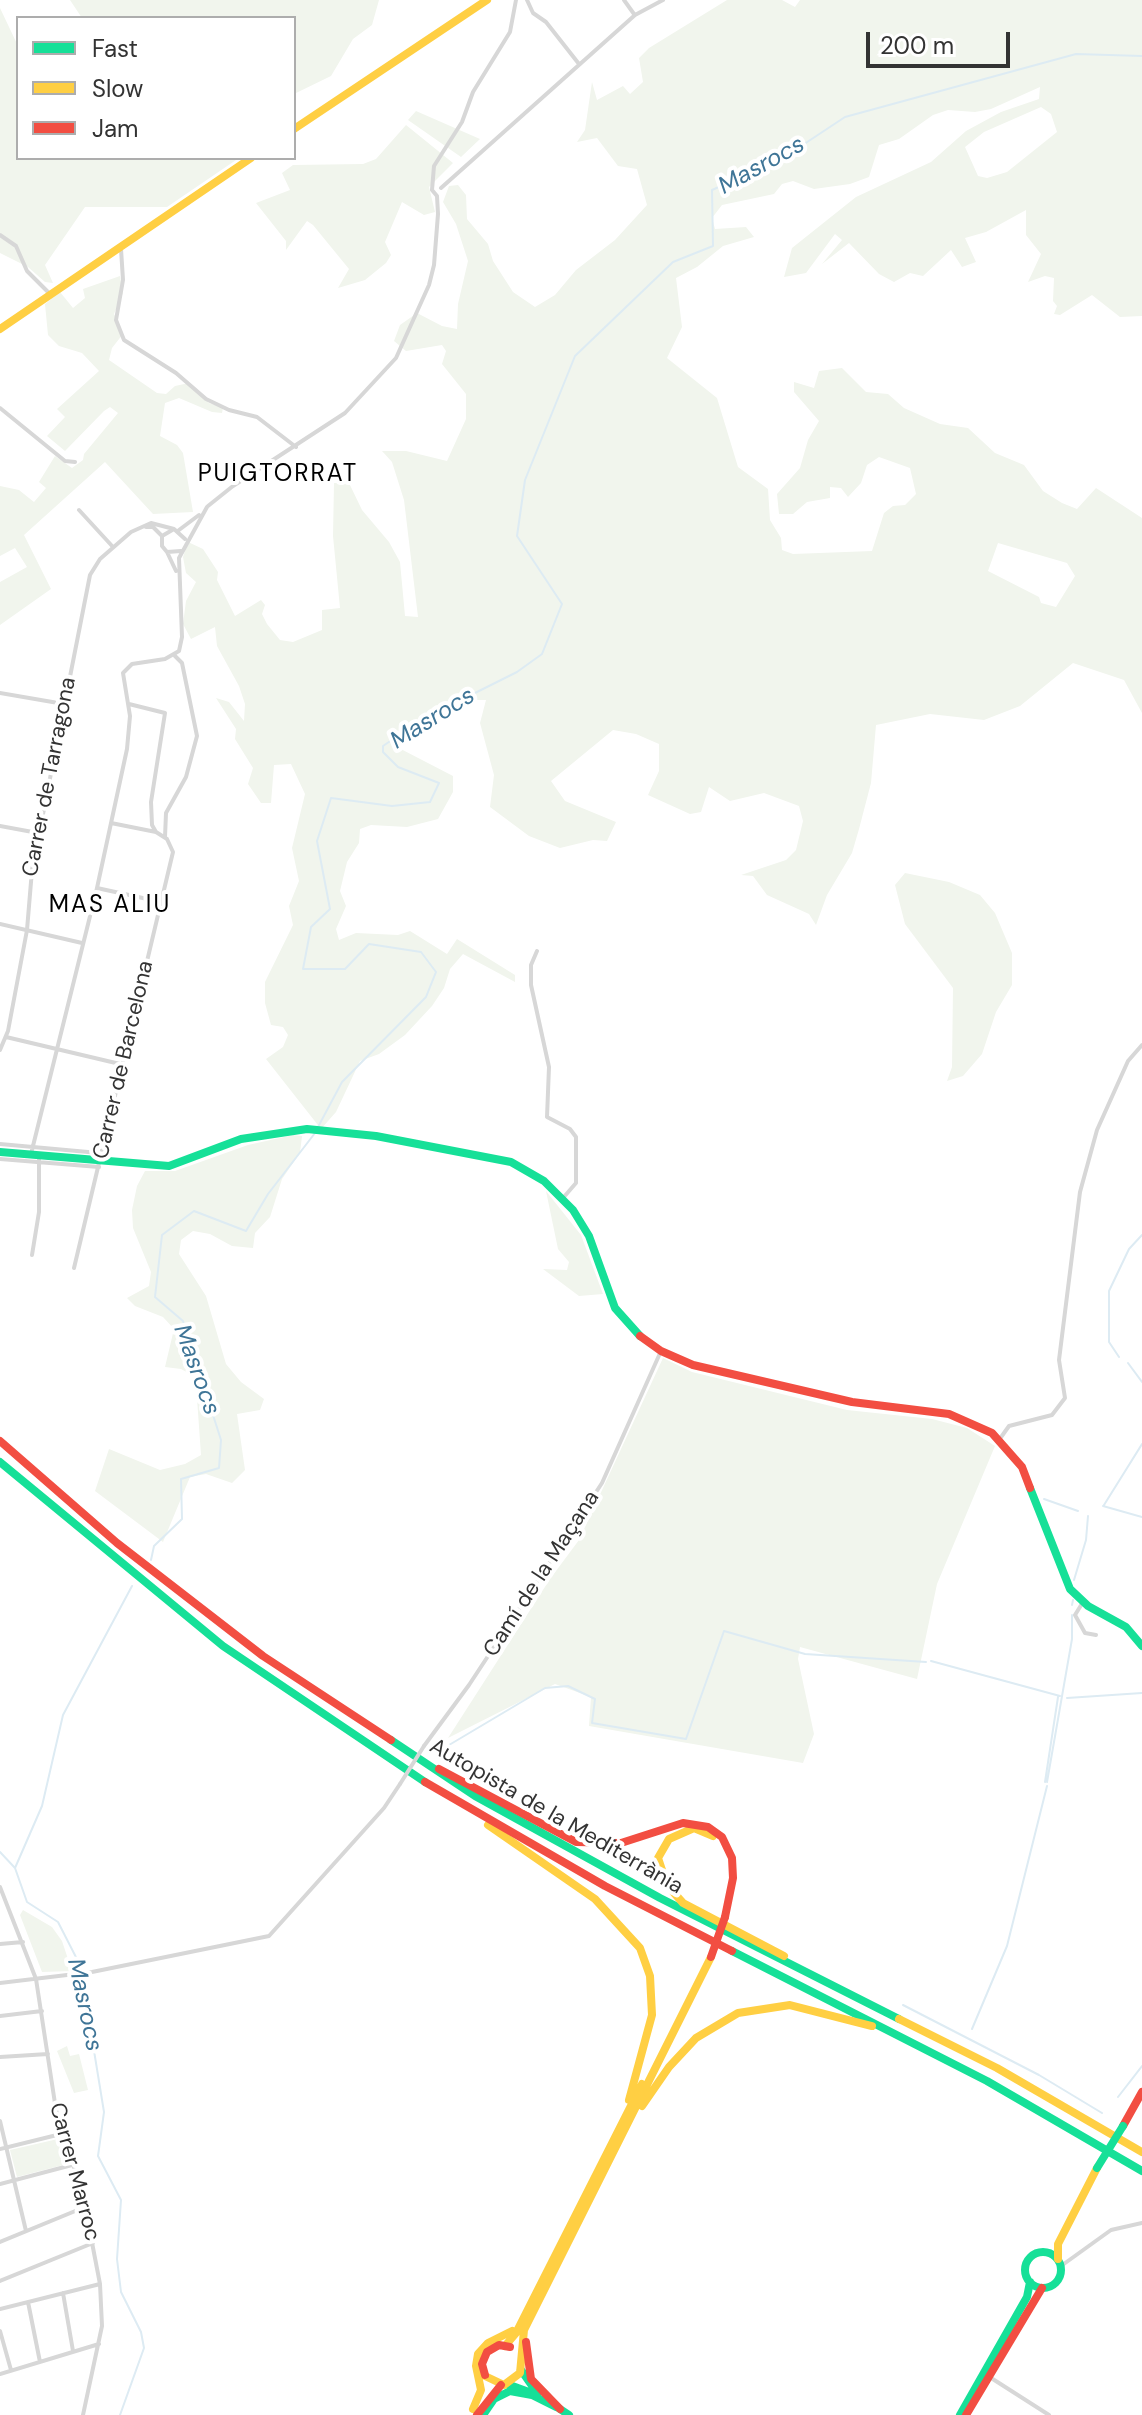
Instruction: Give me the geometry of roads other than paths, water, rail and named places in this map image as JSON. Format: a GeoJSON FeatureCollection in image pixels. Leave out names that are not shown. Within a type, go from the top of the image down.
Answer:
{"type":"FeatureCollection","features":[{"type":"Feature","properties":{"kind":"main road"},"geometry":{"type":"LineString","coordinates":[[296,128],[487,0]]}},
{"type":"Feature","properties":{"kind":"main road"},"geometry":{"type":"LineString","coordinates":[[0,327],[248,160]]}},
{"type":"Feature","properties":{"kind":"main road"},"geometry":{"type":"LineString","coordinates":[[0,1152],[169,1166],[241,1139],[295,1129],[376,1136],[495,1157],[537,1176],[563,1198],[589,1236],[615,1308],[634,1331],[661,1351],[693,1365],[852,1402],[949,1414],[971,1422],[999,1440],[1026,1475],[1059,1569],[1083,1602],[1126,1627],[1142,1646]]}},
{"type":"Feature","properties":{"kind":"main road","name":"Autopista de la Mediterrània"},"geometry":{"type":"LineString","coordinates":[[0,1441],[180,1593],[294,1678],[424,1763],[559,1844],[997,2068],[1142,2152]]}},
{"type":"Feature","properties":{"kind":"main road","name":"Autopista de la Mediterrània"},"geometry":{"type":"LineString","coordinates":[[0,1462],[123,1567],[223,1646],[356,1739],[471,1811],[674,1922],[943,2058],[1049,2115],[1142,2171]]}},
{"type":"Feature","properties":{"kind":"main road"},"geometry":{"type":"LineString","coordinates":[[424,1763],[448,1772],[539,1825],[576,1842],[621,1843],[683,1823],[708,1827],[722,1837],[732,1858],[733,1878],[708,1956],[524,2330],[519,2355],[521,2370],[529,2385],[560,2409]]}},
{"type":"Feature","properties":{"kind":"main road"},"geometry":{"type":"LineString","coordinates":[[471,1811],[604,1906],[631,1934],[646,1960],[652,1994],[648,2038],[613,2147]]}},
{"type":"Feature","properties":{"kind":"main road"},"geometry":{"type":"LineString","coordinates":[[723,1916],[728,1878],[724,1851],[708,1833],[694,1828],[680,1831],[664,1844],[658,1858],[661,1874],[675,1895],[683,1903],[771,1947],[806,1972]]}},
{"type":"Feature","properties":{"kind":"main road"},"geometry":{"type":"LineString","coordinates":[[505,2346],[613,2147],[683,2052],[723,2019],[755,2008],[790,2005],[820,2010],[882,2029],[943,2058]]}},
{"type":"Feature","properties":{"kind":"main road"},"geometry":{"type":"LineString","coordinates":[[1042,2288],[1030,2282],[1025,2272],[1028,2261],[1036,2253],[1047,2252],[1058,2244],[1097,2168],[1142,2092]]}},
{"type":"Feature","properties":{"kind":"main road"},"geometry":{"type":"LineString","coordinates":[[966,2415],[1034,2296],[1042,2288],[1057,2282],[1060,2262],[1058,2244]]}},
{"type":"Feature","properties":{"kind":"main road"},"geometry":{"type":"LineString","coordinates":[[1047,2252],[1060,2262]]}},
{"type":"Feature","properties":{"kind":"main road"},"geometry":{"type":"LineString","coordinates":[[549,2282],[525,2347],[531,2379],[560,2409]]}},
{"type":"Feature","properties":{"kind":"main road"},"geometry":{"type":"LineString","coordinates":[[960,2415],[1027,2297],[1030,2282]]}},
{"type":"Feature","properties":{"kind":"main road"},"geometry":{"type":"LineString","coordinates":[[473,2413],[481,2390],[476,2366],[478,2354],[488,2343],[508,2336],[527,2309]]}},
{"type":"Feature","properties":{"kind":"main road"},"geometry":{"type":"LineString","coordinates":[[473,2413],[483,2394],[485,2376],[482,2364],[485,2354],[495,2346],[505,2346],[519,2355]]}},
{"type":"Feature","properties":{"kind":"main road"},"geometry":{"type":"LineString","coordinates":[[473,2413],[521,2370]]}},
{"type":"Feature","properties":{"kind":"main road"},"geometry":{"type":"LineString","coordinates":[[485,2376],[504,2385],[524,2387],[569,2415]]}},
{"type":"Feature","properties":{"kind":"main road"},"geometry":{"type":"LineString","coordinates":[[483,2415],[494,2399],[510,2391],[523,2392],[560,2409]]}},
{"type":"Feature","properties":{"kind":"street"},"geometry":{"type":"LineString","coordinates":[[162,536],[193,522],[233,486],[345,413],[396,358],[429,285],[438,214],[433,187],[434,166],[462,122],[473,92],[510,32],[516,0]]}},
{"type":"Feature","properties":{"kind":"street"},"geometry":{"type":"LineString","coordinates":[[527,0],[533,13],[546,22],[579,64]]}},
{"type":"Feature","properties":{"kind":"street"},"geometry":{"type":"LineString","coordinates":[[624,0],[635,15]]}},
{"type":"Feature","properties":{"kind":"street"},"geometry":{"type":"LineString","coordinates":[[437,196],[441,188],[635,15],[663,0]]}},
{"type":"Feature","properties":{"kind":"street"},"geometry":{"type":"LineString","coordinates":[[433,187],[441,188]]}},
{"type":"Feature","properties":{"kind":"street"},"geometry":{"type":"LineString","coordinates":[[0,235],[16,246],[27,271],[48,295]]}},
{"type":"Feature","properties":{"kind":"street"},"geometry":{"type":"LineString","coordinates":[[120,246],[123,280],[116,320],[124,340],[176,373],[206,399],[229,410],[257,417],[296,447]]}},
{"type":"Feature","properties":{"kind":"street"},"geometry":{"type":"LineString","coordinates":[[0,408],[65,461],[75,462]]}},
{"type":"Feature","properties":{"kind":"street"},"geometry":{"type":"LineString","coordinates":[[175,656],[182,637],[178,575],[182,550],[207,507]]}},
{"type":"Feature","properties":{"kind":"street"},"geometry":{"type":"LineString","coordinates":[[79,510],[113,547]]}},
{"type":"Feature","properties":{"kind":"street"},"geometry":{"type":"LineString","coordinates":[[143,526],[151,523],[176,530],[186,542]]}},
{"type":"Feature","properties":{"kind":"street"},"geometry":{"type":"LineString","coordinates":[[143,526],[153,527],[162,536],[162,546],[178,575]]}},
{"type":"Feature","properties":{"kind":"street","name":"Carrer de Tarragona"},"geometry":{"type":"LineString","coordinates":[[0,1050],[6,1037],[27,930],[28,892],[38,833],[90,575],[113,547],[143,526]]}},
{"type":"Feature","properties":{"kind":"street"},"geometry":{"type":"LineString","coordinates":[[167,552],[182,550]]}},
{"type":"Feature","properties":{"kind":"street"},"geometry":{"type":"LineString","coordinates":[[32,1255],[39,1212],[35,1155],[55,1048],[97,888],[127,749],[129,704],[123,679],[127,667],[137,662],[175,656]]}},
{"type":"Feature","properties":{"kind":"street"},"geometry":{"type":"LineString","coordinates":[[111,823],[156,832],[165,837],[166,813],[186,777],[197,736],[182,663],[175,656]]}},
{"type":"Feature","properties":{"kind":"street"},"geometry":{"type":"LineString","coordinates":[[0,693],[64,704]]}},
{"type":"Feature","properties":{"kind":"street"},"geometry":{"type":"LineString","coordinates":[[129,704],[165,713],[151,802],[152,825],[156,832]]}},
{"type":"Feature","properties":{"kind":"street"},"geometry":{"type":"LineString","coordinates":[[0,826],[38,833]]}},
{"type":"Feature","properties":{"kind":"street","name":"Carrer de Barcelona"},"geometry":{"type":"LineString","coordinates":[[74,1268],[173,852],[165,837]]}},
{"type":"Feature","properties":{"kind":"street"},"geometry":{"type":"LineString","coordinates":[[97,888],[161,902]]}},
{"type":"Feature","properties":{"kind":"street"},"geometry":{"type":"LineString","coordinates":[[0,924],[82,943]]}},
{"type":"Feature","properties":{"kind":"street"},"geometry":{"type":"LineString","coordinates":[[537,951],[531,965],[531,985],[549,1067],[547,1117],[570,1129],[576,1137],[576,1183],[563,1198]]}},
{"type":"Feature","properties":{"kind":"street"},"geometry":{"type":"LineString","coordinates":[[6,1037],[121,1064]]}},
{"type":"Feature","properties":{"kind":"street"},"geometry":{"type":"LineString","coordinates":[[999,1440],[1009,1426],[1052,1415],[1065,1398],[1059,1360],[1080,1192],[1097,1130],[1128,1061],[1142,1045]]}},
{"type":"Feature","properties":{"kind":"street"},"geometry":{"type":"LineString","coordinates":[[0,1144],[35,1155]]}},
{"type":"Feature","properties":{"kind":"street"},"geometry":{"type":"LineString","coordinates":[[0,1159],[35,1155]]}},
{"type":"Feature","properties":{"kind":"street","name":"Camí de la Maçana"},"geometry":{"type":"LineString","coordinates":[[0,1983],[92,1972],[269,1936],[384,1808],[469,1685],[602,1483],[661,1351]]}},
{"type":"Feature","properties":{"kind":"street"},"geometry":{"type":"LineString","coordinates":[[1083,1602],[1075,1615],[1085,1633],[1096,1635]]}},
{"type":"Feature","properties":{"kind":"street","name":"Carrer Marroc"},"geometry":{"type":"LineString","coordinates":[[0,1887],[36,1979],[61,2134],[85,2207],[100,2284],[102,2313],[99,2344],[83,2415]]}},
{"type":"Feature","properties":{"kind":"street"},"geometry":{"type":"LineString","coordinates":[[0,1944],[23,1942]]}},
{"type":"Feature","properties":{"kind":"street"},"geometry":{"type":"LineString","coordinates":[[0,2016],[42,2011]]}},
{"type":"Feature","properties":{"kind":"street"},"geometry":{"type":"LineString","coordinates":[[0,2057],[48,2054]]}},
{"type":"Feature","properties":{"kind":"street"},"geometry":{"type":"LineString","coordinates":[[0,2121],[26,2231]]}},
{"type":"Feature","properties":{"kind":"street"},"geometry":{"type":"LineString","coordinates":[[0,2149],[61,2134]]}},
{"type":"Feature","properties":{"kind":"street"},"geometry":{"type":"LineString","coordinates":[[0,2184],[72,2165]]}},
{"type":"Feature","properties":{"kind":"street"},"geometry":{"type":"LineString","coordinates":[[0,2242],[85,2207]]}},
{"type":"Feature","properties":{"kind":"street"},"geometry":{"type":"LineString","coordinates":[[1060,2262],[1111,2230],[1142,2223]]}},
{"type":"Feature","properties":{"kind":"street"},"geometry":{"type":"LineString","coordinates":[[0,2281],[93,2243]]}},
{"type":"Feature","properties":{"kind":"street"},"geometry":{"type":"LineString","coordinates":[[0,2309],[100,2284]]}},
{"type":"Feature","properties":{"kind":"street"},"geometry":{"type":"LineString","coordinates":[[63,2293],[73,2351]]}},
{"type":"Feature","properties":{"kind":"street"},"geometry":{"type":"LineString","coordinates":[[28,2302],[40,2362]]}},
{"type":"Feature","properties":{"kind":"street"},"geometry":{"type":"LineString","coordinates":[[0,2331],[11,2370]]}},
{"type":"Feature","properties":{"kind":"street"},"geometry":{"type":"LineString","coordinates":[[0,2374],[99,2344]]}},
{"type":"Feature","properties":{"kind":"street"},"geometry":{"type":"LineString","coordinates":[[988,2376],[1049,2415]]}},
{"type":"Feature","properties":{"kind":"waterway","name":"Masrocs"},"geometry":{"type":"LineString","coordinates":[[318,1127],[342,1082],[426,997],[436,972],[421,952],[369,944],[345,969],[303,969],[311,927],[330,909],[317,841],[331,798],[392,806],[430,802],[439,783],[398,767],[383,752],[383,746],[421,720],[517,672],[542,654],[562,604],[517,536],[525,480],[575,356],[673,262],[713,246],[712,190],[780,160],[845,117],[1076,54],[1142,56]]}},
{"type":"Feature","properties":{"kind":"waterway","name":"Masrocs"},"geometry":{"type":"LineString","coordinates":[[151,1560],[154,1546],[182,1519],[181,1479],[219,1468],[221,1440],[183,1321],[155,1297],[162,1235],[194,1211],[246,1231],[268,1194],[315,1133]]}},
{"type":"Feature","properties":{"kind":"waterway"},"geometry":{"type":"LineString","coordinates":[[1119,1357],[1109,1342],[1109,1291],[1129,1249],[1142,1235]]}},
{"type":"Feature","properties":{"kind":"waterway"},"geometry":{"type":"LineString","coordinates":[[1128,1363],[1142,1382]]}},
{"type":"Feature","properties":{"kind":"waterway"},"geometry":{"type":"LineString","coordinates":[[1104,1505],[1142,1444]]}},
{"type":"Feature","properties":{"kind":"waterway"},"geometry":{"type":"LineString","coordinates":[[1044,1499],[1078,1511]]}},
{"type":"Feature","properties":{"kind":"waterway"},"geometry":{"type":"LineString","coordinates":[[1103,1506],[1142,1517]]}},
{"type":"Feature","properties":{"kind":"waterway"},"geometry":{"type":"LineString","coordinates":[[1074,1580],[1086,1540],[1088,1516]]}},
{"type":"Feature","properties":{"kind":"waterway","name":"Masrocs"},"geometry":{"type":"LineString","coordinates":[[120,2415],[144,2348],[141,2332],[121,2292],[117,2259],[121,2200],[98,2156],[104,2112],[80,1965],[58,1922],[27,1902],[15,1868],[42,1806],[63,1715],[132,1586]]}},
{"type":"Feature","properties":{"kind":"waterway"},"geometry":{"type":"LineString","coordinates":[[1072,1605],[1073,1600]]}},
{"type":"Feature","properties":{"kind":"waterway"},"geometry":{"type":"LineString","coordinates":[[1047,1782],[1072,1639],[1072,1615]]}},
{"type":"Feature","properties":{"kind":"waterway"},"geometry":{"type":"LineString","coordinates":[[444,1748],[545,1688],[568,1686],[595,1699],[592,1723],[686,1739],[724,1631],[805,1654],[926,1662]]}},
{"type":"Feature","properties":{"kind":"waterway"},"geometry":{"type":"LineString","coordinates":[[931,1661],[1060,1696]]}},
{"type":"Feature","properties":{"kind":"waterway"},"geometry":{"type":"LineString","coordinates":[[1067,1698],[1142,1693]]}},
{"type":"Feature","properties":{"kind":"waterway"},"geometry":{"type":"LineString","coordinates":[[1045,1782],[1058,1697]]}},
{"type":"Feature","properties":{"kind":"waterway"},"geometry":{"type":"LineString","coordinates":[[972,2029],[1007,1946],[1047,1786]]}},
{"type":"Feature","properties":{"kind":"waterway"},"geometry":{"type":"LineString","coordinates":[[0,1852],[15,1868]]}},
{"type":"Feature","properties":{"kind":"waterway"},"geometry":{"type":"LineString","coordinates":[[903,2005],[1039,2075],[1102,2113]]}},
{"type":"Feature","properties":{"kind":"waterway"},"geometry":{"type":"LineString","coordinates":[[1118,2097],[1142,2066]]}},
{"type":"Feature","properties":{"kind":"district","name":"PUIGTORRAT"},"geometry":{"type":"Point","coordinates":[278,475]}},
{"type":"Feature","properties":{"kind":"district","name":"MAS ALIU"},"geometry":{"type":"Point","coordinates":[110,906]}}]}
